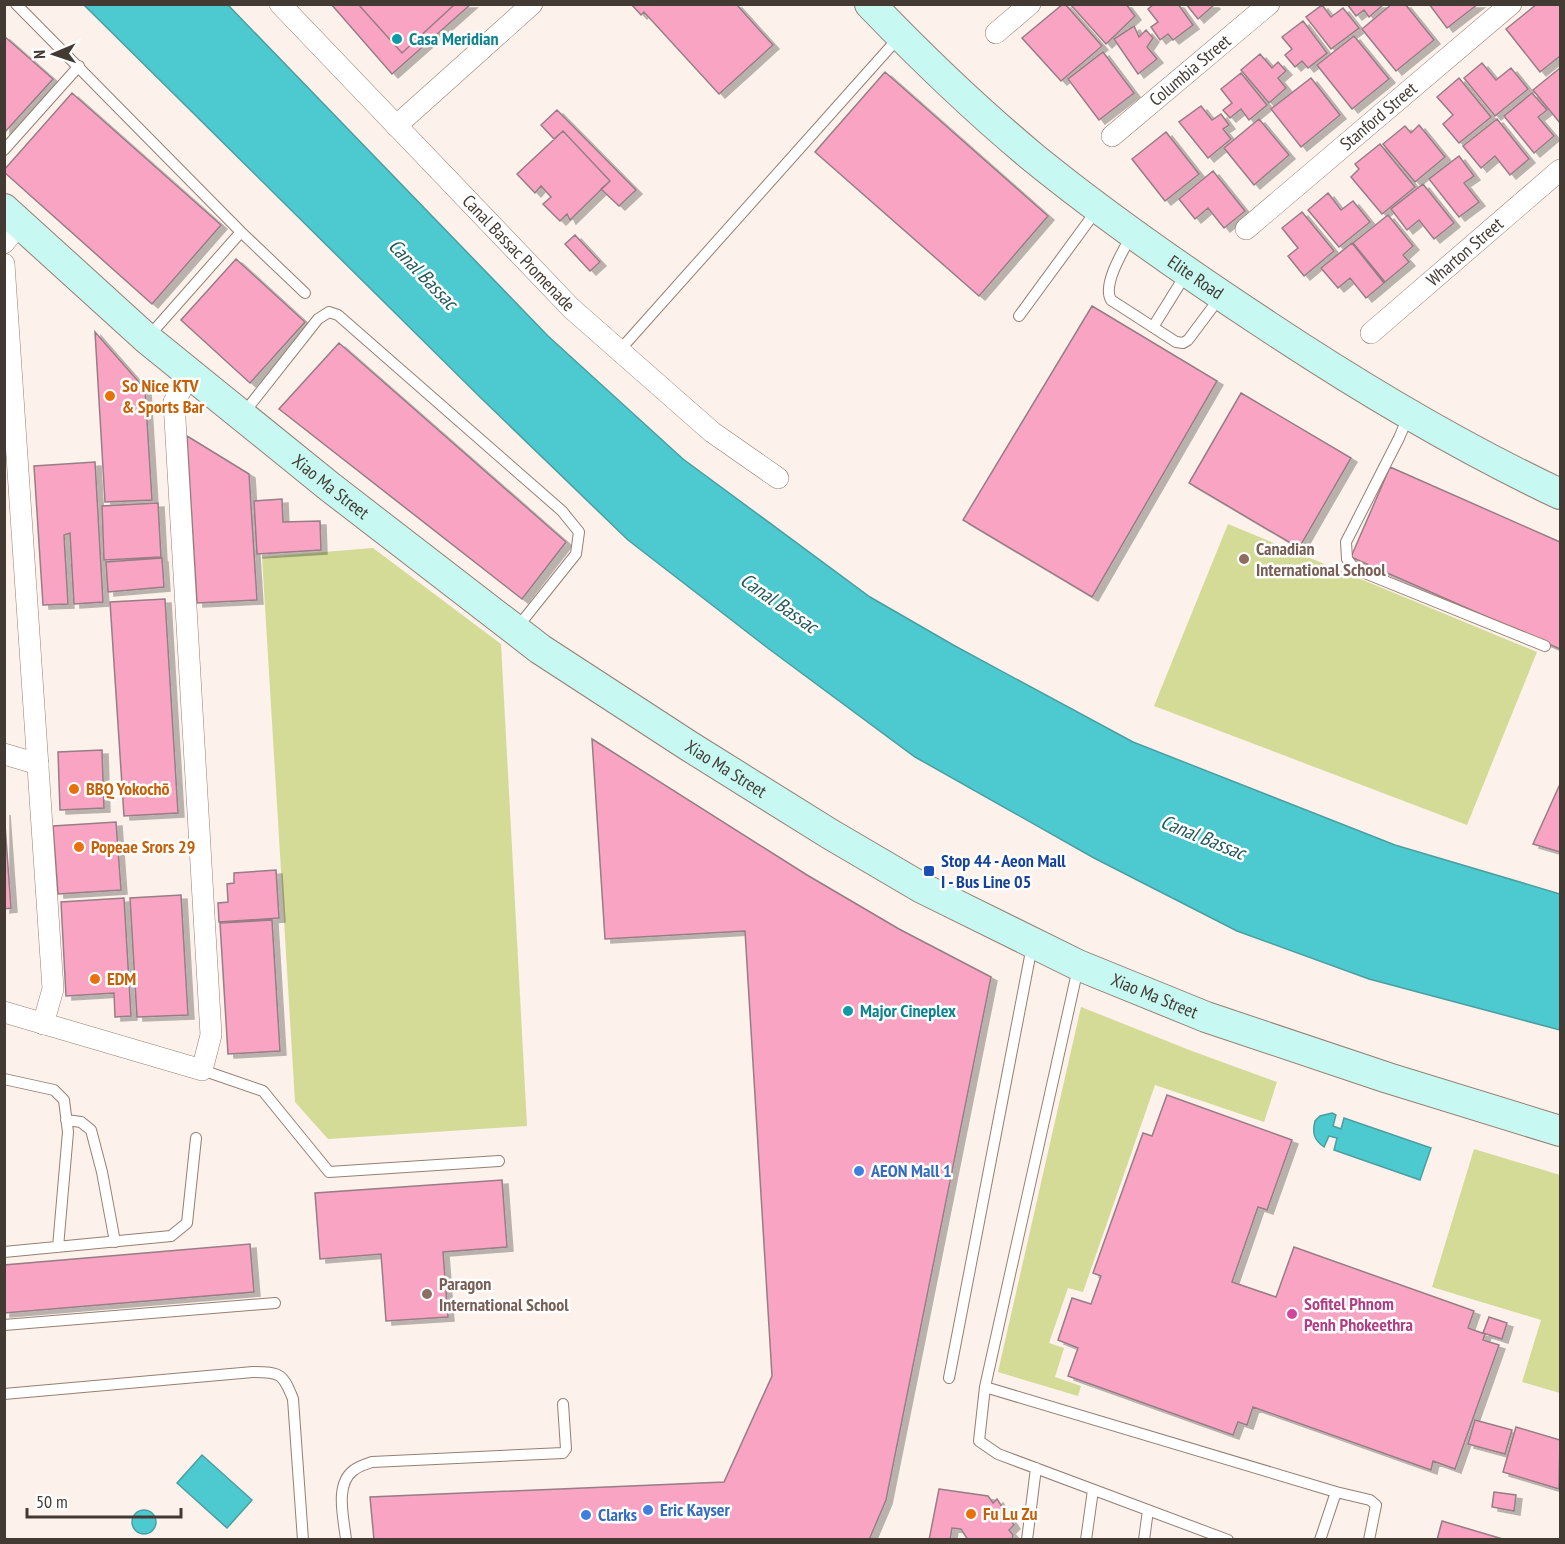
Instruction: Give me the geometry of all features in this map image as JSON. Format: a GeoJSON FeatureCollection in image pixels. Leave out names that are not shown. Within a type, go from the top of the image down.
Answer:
{"type":"FeatureCollection","features":[{"type":"Feature","properties":{"kind":"street","name":"Canal Bassac Promenade"},"geometry":{"type":"LineString","coordinates":[[280,4],[571,308],[712,432],[778,478]]}},
{"type":"Feature","properties":{"kind":"street"},"geometry":{"type":"LineString","coordinates":[[396,126],[532,4]]}},
{"type":"Feature","properties":{"kind":"street","name":"Elite Road"},"geometry":{"type":"LineString","coordinates":[[870,4],[967,100],[1026,151],[1132,233],[1221,296],[1408,415],[1560,494]]}},
{"type":"Feature","properties":{"kind":"street"},"geometry":{"type":"LineString","coordinates":[[996,33],[1030,4]]}},
{"type":"Feature","properties":{"kind":"street","name":"Columbia Street"},"geometry":{"type":"LineString","coordinates":[[1112,136],[1269,4]]}},
{"type":"Feature","properties":{"kind":"street","name":"Stanford Street"},"geometry":{"type":"LineString","coordinates":[[1246,229],[1510,4]]}},
{"type":"Feature","properties":{"kind":"street","name":"Wharton Street"},"geometry":{"type":"LineString","coordinates":[[1371,333],[1560,170]]}},
{"type":"Feature","properties":{"kind":"street","name":"Xiao Ma Street"},"geometry":{"type":"LineString","coordinates":[[10,225],[146,339],[330,487],[540,649],[622,704],[830,834],[922,888],[1078,965],[1206,1017],[1388,1078],[1560,1131]]}},
{"type":"Feature","properties":{"kind":"street"},"geometry":{"type":"LineString","coordinates":[[4,264],[53,989],[43,1024]]}},
{"type":"Feature","properties":{"kind":"street"},"geometry":{"type":"LineString","coordinates":[[4,1012],[202,1070],[211,1035],[174,402],[190,374]]}},
{"type":"Feature","properties":{"kind":"street"},"geometry":{"type":"LineString","coordinates":[[4,754],[38,765]]}},
{"type":"Feature","properties":{"kind":"lane"},"geometry":{"type":"LineString","coordinates":[[16,4],[241,232],[305,293]]}},
{"type":"Feature","properties":{"kind":"lane"},"geometry":{"type":"LineString","coordinates":[[619,351],[900,35]]}},
{"type":"Feature","properties":{"kind":"lane"},"geometry":{"type":"LineString","coordinates":[[4,150],[79,66]]}},
{"type":"Feature","properties":{"kind":"lane"},"geometry":{"type":"LineString","coordinates":[[1019,316],[1098,208]]}},
{"type":"Feature","properties":{"kind":"lane"},"geometry":{"type":"LineString","coordinates":[[146,339],[241,232]]}},
{"type":"Feature","properties":{"kind":"lane"},"geometry":{"type":"LineString","coordinates":[[1132,233],[1108,285],[1108,295],[1111,300],[1176,342],[1183,343],[1188,340],[1221,296]]}},
{"type":"Feature","properties":{"kind":"lane"},"geometry":{"type":"LineString","coordinates":[[1153,327],[1187,272]]}},
{"type":"Feature","properties":{"kind":"lane"},"geometry":{"type":"LineString","coordinates":[[242,415],[318,319],[329,312],[338,315],[562,511],[579,532],[576,554],[516,630]]}},
{"type":"Feature","properties":{"kind":"lane"},"geometry":{"type":"LineString","coordinates":[[1408,415],[1399,438],[1346,542],[1347,559],[1355,569],[1545,646]]}},
{"type":"Feature","properties":{"kind":"lane"},"geometry":{"type":"LineString","coordinates":[[949,1378],[1032,944]]}},
{"type":"Feature","properties":{"kind":"lane"},"geometry":{"type":"LineString","coordinates":[[1078,965],[985,1387],[979,1441],[998,1454],[1228,1539]]}},
{"type":"Feature","properties":{"kind":"lane"},"geometry":{"type":"LineString","coordinates":[[202,1070],[263,1091],[329,1172],[499,1161]]}},
{"type":"Feature","properties":{"kind":"lane"},"geometry":{"type":"LineString","coordinates":[[4,1079],[54,1090],[64,1100],[68,1132],[58,1247]]}},
{"type":"Feature","properties":{"kind":"lane"},"geometry":{"type":"LineString","coordinates":[[66,1120],[81,1122],[91,1130],[102,1172],[115,1242]]}},
{"type":"Feature","properties":{"kind":"lane"},"geometry":{"type":"LineString","coordinates":[[4,1252],[171,1236],[187,1222],[196,1138]]}},
{"type":"Feature","properties":{"kind":"lane"},"geometry":{"type":"LineString","coordinates":[[4,1325],[275,1303]]}},
{"type":"Feature","properties":{"kind":"lane"},"geometry":{"type":"LineString","coordinates":[[4,1394],[273,1372],[285,1380],[292,1399],[303,1539]]}},
{"type":"Feature","properties":{"kind":"lane"},"geometry":{"type":"LineString","coordinates":[[985,1387],[1336,1492],[1370,1500],[1376,1506],[1369,1539]]}},
{"type":"Feature","properties":{"kind":"lane"},"geometry":{"type":"LineString","coordinates":[[346,1539],[342,1491],[346,1478],[354,1470],[372,1462],[563,1453],[566,1449],[563,1404]]}},
{"type":"Feature","properties":{"kind":"lane"},"geometry":{"type":"LineString","coordinates":[[1028,1539],[1036,1468]]}},
{"type":"Feature","properties":{"kind":"lane"},"geometry":{"type":"LineString","coordinates":[[1086,1539],[1093,1490]]}},
{"type":"Feature","properties":{"kind":"lane"},"geometry":{"type":"LineString","coordinates":[[1320,1539],[1336,1492]]}},
{"type":"Feature","properties":{"kind":"lane"},"geometry":{"type":"LineString","coordinates":[[1144,1539],[1148,1510]]}},
{"type":"Feature","properties":{"kind":"green space"},"geometry":{"type":"Polygon","coordinates":[[[1228,524],[1537,652],[1467,825],[1154,706],[1228,524]]]}},
{"type":"Feature","properties":{"kind":"green space"},"geometry":{"type":"Polygon","coordinates":[[[373,548],[501,644],[527,1126],[328,1139],[295,1102],[262,557],[373,548]]]}},
{"type":"Feature","properties":{"kind":"green space"},"geometry":{"type":"Polygon","coordinates":[[[1081,1007],[1277,1082],[1264,1122],[1155,1085],[1083,1292],[1068,1288],[1049,1343],[1064,1348],[1055,1377],[1081,1386],[1078,1396],[998,1372],[1081,1007]]]}},
{"type":"Feature","properties":{"kind":"green space"},"geometry":{"type":"Polygon","coordinates":[[[1474,1149],[1560,1175],[1560,1393],[1522,1382],[1541,1320],[1432,1287],[1474,1149]]]}},
{"type":"Feature","properties":{"kind":"water","name":"Canal Bassac"},"geometry":{"type":"Polygon","coordinates":[[[84,5],[228,5],[548,336],[683,459],[870,597],[955,646],[1133,742],[1395,845],[1560,894],[1560,1030],[1369,979],[1237,931],[1094,858],[915,757],[769,649],[628,540],[483,400],[84,5]]]}},
{"type":"Feature","properties":{"kind":"water"},"geometry":{"type":"Polygon","coordinates":[[[1332,1113],[1336,1115],[1333,1126],[1341,1129],[1344,1118],[1431,1148],[1420,1180],[1334,1150],[1337,1138],[1329,1136],[1324,1147],[1315,1136],[1315,1121],[1320,1116],[1332,1113]]]}},
{"type":"Feature","properties":{"kind":"water"},"geometry":{"type":"Polygon","coordinates":[[[202,1455],[252,1500],[227,1528],[177,1483],[202,1455]]]}},
{"type":"Feature","properties":{"kind":"water"},"geometry":{"type":"Polygon","coordinates":[[[144,1510],[153,1513],[156,1522],[153,1531],[144,1534],[135,1531],[132,1522],[135,1513],[144,1510]]]}},
{"type":"Feature","properties":{"kind":"building","name":"Casa Meridian"},"geometry":{"type":"Polygon","coordinates":[[[331,4],[471,4],[392,74],[331,4]]]}},
{"type":"Feature","properties":{"kind":"building"},"geometry":{"type":"Polygon","coordinates":[[[358,4],[455,4],[402,53],[358,4]]]}},
{"type":"Feature","properties":{"kind":"building"},"geometry":{"type":"Polygon","coordinates":[[[631,4],[736,4],[773,45],[719,94],[644,12],[641,15],[631,4]]]}},
{"type":"Feature","properties":{"kind":"building"},"geometry":{"type":"Polygon","coordinates":[[[1063,4],[1102,46],[1061,81],[1022,38],[1063,4]]]}},
{"type":"Feature","properties":{"kind":"building"},"geometry":{"type":"Polygon","coordinates":[[[1070,4],[1126,4],[1135,16],[1106,44],[1070,4]]]}},
{"type":"Feature","properties":{"kind":"building"},"geometry":{"type":"Polygon","coordinates":[[[1154,4],[1178,4],[1193,25],[1173,40],[1168,34],[1160,40],[1151,27],[1158,22],[1148,9],[1154,4]]]}},
{"type":"Feature","properties":{"kind":"building"},"geometry":{"type":"Polygon","coordinates":[[[1186,4],[1213,4],[1214,5],[1198,19],[1186,4]]]}},
{"type":"Feature","properties":{"kind":"building"},"geometry":{"type":"Polygon","coordinates":[[[1347,4],[1384,4],[1369,17],[1364,10],[1356,16],[1347,4]]]}},
{"type":"Feature","properties":{"kind":"building"},"geometry":{"type":"Polygon","coordinates":[[[1392,4],[1405,4],[1434,40],[1396,71],[1362,29],[1392,4]]]}},
{"type":"Feature","properties":{"kind":"building"},"geometry":{"type":"Polygon","coordinates":[[[1429,4],[1478,4],[1447,28],[1429,4]]]}},
{"type":"Feature","properties":{"kind":"building"},"geometry":{"type":"Polygon","coordinates":[[[1537,4],[1560,4],[1560,56],[1540,72],[1506,29],[1537,4]]]}},
{"type":"Feature","properties":{"kind":"building"},"geometry":{"type":"Polygon","coordinates":[[[1322,5],[1331,17],[1343,8],[1359,28],[1331,49],[1306,17],[1322,5]]]}},
{"type":"Feature","properties":{"kind":"building"},"geometry":{"type":"Polygon","coordinates":[[[1303,21],[1327,53],[1308,68],[1302,61],[1295,67],[1285,55],[1292,49],[1282,37],[1303,21]]]}},
{"type":"Feature","properties":{"kind":"building"},"geometry":{"type":"Polygon","coordinates":[[[1134,26],[1139,37],[1146,30],[1153,38],[1147,47],[1157,59],[1138,74],[1114,39],[1134,26]]]}},
{"type":"Feature","properties":{"kind":"building"},"geometry":{"type":"Polygon","coordinates":[[[4,36],[53,79],[4,133],[4,36]]]}},
{"type":"Feature","properties":{"kind":"building"},"geometry":{"type":"Polygon","coordinates":[[[1354,36],[1389,79],[1352,109],[1317,65],[1354,36]]]}},
{"type":"Feature","properties":{"kind":"building"},"geometry":{"type":"Polygon","coordinates":[[[1103,52],[1134,93],[1099,120],[1068,79],[1103,52]]]}},
{"type":"Feature","properties":{"kind":"building"},"geometry":{"type":"Polygon","coordinates":[[[1260,54],[1272,68],[1278,62],[1286,71],[1278,78],[1286,88],[1269,103],[1241,70],[1260,54]]]}},
{"type":"Feature","properties":{"kind":"building"},"geometry":{"type":"Polygon","coordinates":[[[1482,63],[1496,80],[1511,68],[1528,89],[1495,116],[1464,78],[1482,63]]]}},
{"type":"Feature","properties":{"kind":"building"},"geometry":{"type":"Polygon","coordinates":[[[1560,68],[1560,123],[1533,90],[1560,68]]]}},
{"type":"Feature","properties":{"kind":"building"},"geometry":{"type":"Polygon","coordinates":[[[885,72],[1048,216],[979,296],[815,152],[885,72]]]}},
{"type":"Feature","properties":{"kind":"building"},"geometry":{"type":"Polygon","coordinates":[[[1241,73],[1267,105],[1249,120],[1241,109],[1230,118],[1223,110],[1232,103],[1221,89],[1241,73]]]}},
{"type":"Feature","properties":{"kind":"building"},"geometry":{"type":"Polygon","coordinates":[[[1311,78],[1340,115],[1301,147],[1271,109],[1311,78]]]}},
{"type":"Feature","properties":{"kind":"building"},"geometry":{"type":"Polygon","coordinates":[[[1459,78],[1491,117],[1459,143],[1443,124],[1453,115],[1437,97],[1459,78]]]}},
{"type":"Feature","properties":{"kind":"building"},"geometry":{"type":"Polygon","coordinates":[[[72,93],[221,225],[152,304],[4,172],[72,93]]]}},
{"type":"Feature","properties":{"kind":"building"},"geometry":{"type":"Polygon","coordinates":[[[1532,93],[1547,110],[1538,117],[1554,136],[1534,153],[1504,116],[1532,93]]]}},
{"type":"Feature","properties":{"kind":"building"},"geometry":{"type":"Polygon","coordinates":[[[1201,106],[1212,120],[1221,114],[1229,125],[1223,129],[1231,139],[1208,158],[1179,122],[1201,106]]]}},
{"type":"Feature","properties":{"kind":"building"},"geometry":{"type":"Polygon","coordinates":[[[557,110],[636,190],[619,206],[601,189],[610,181],[563,131],[554,139],[541,125],[557,110]]]}},
{"type":"Feature","properties":{"kind":"building"},"geometry":{"type":"Polygon","coordinates":[[[1259,119],[1289,155],[1254,185],[1224,148],[1259,119]]]}},
{"type":"Feature","properties":{"kind":"building"},"geometry":{"type":"Polygon","coordinates":[[[1497,119],[1529,159],[1510,175],[1495,156],[1481,168],[1463,146],[1497,119]]]}},
{"type":"Feature","properties":{"kind":"building"},"geometry":{"type":"Polygon","coordinates":[[[1419,125],[1445,157],[1415,182],[1383,144],[1405,126],[1411,133],[1419,125]]]}},
{"type":"Feature","properties":{"kind":"building"},"geometry":{"type":"Polygon","coordinates":[[[563,131],[610,181],[570,220],[567,214],[560,221],[543,204],[551,197],[541,186],[535,193],[517,174],[563,131]]]}},
{"type":"Feature","properties":{"kind":"building"},"geometry":{"type":"Polygon","coordinates":[[[1166,132],[1199,174],[1165,201],[1132,159],[1166,132]]]}},
{"type":"Feature","properties":{"kind":"building"},"geometry":{"type":"Polygon","coordinates":[[[1380,144],[1415,187],[1382,214],[1351,177],[1359,169],[1355,164],[1380,144]]]}},
{"type":"Feature","properties":{"kind":"building"},"geometry":{"type":"Polygon","coordinates":[[[1459,156],[1474,176],[1464,183],[1479,202],[1459,217],[1429,179],[1459,156]]]}},
{"type":"Feature","properties":{"kind":"building"},"geometry":{"type":"Polygon","coordinates":[[[1213,171],[1245,211],[1224,228],[1208,208],[1195,219],[1179,199],[1213,171]]]}},
{"type":"Feature","properties":{"kind":"building"},"geometry":{"type":"Polygon","coordinates":[[[1423,184],[1454,223],[1434,239],[1419,220],[1407,230],[1391,209],[1423,184]]]}},
{"type":"Feature","properties":{"kind":"building"},"geometry":{"type":"Polygon","coordinates":[[[1328,193],[1341,210],[1353,201],[1370,222],[1339,247],[1308,210],[1328,193]]]}},
{"type":"Feature","properties":{"kind":"building"},"geometry":{"type":"Polygon","coordinates":[[[1302,212],[1334,251],[1304,276],[1288,256],[1298,248],[1282,228],[1302,212]]]}},
{"type":"Feature","properties":{"kind":"building"},"geometry":{"type":"Polygon","coordinates":[[[1388,215],[1413,246],[1403,255],[1409,262],[1385,282],[1353,243],[1388,215]]]}},
{"type":"Feature","properties":{"kind":"building"},"geometry":{"type":"Polygon","coordinates":[[[575,235],[600,262],[590,271],[565,244],[575,235]]]}},
{"type":"Feature","properties":{"kind":"building"},"geometry":{"type":"Polygon","coordinates":[[[1352,243],[1384,283],[1366,298],[1350,278],[1338,288],[1321,268],[1352,243]]]}},
{"type":"Feature","properties":{"kind":"building"},"geometry":{"type":"Polygon","coordinates":[[[236,259],[305,322],[250,383],[181,320],[236,259]]]}},
{"type":"Feature","properties":{"kind":"building"},"geometry":{"type":"Polygon","coordinates":[[[1092,306],[1217,381],[1092,597],[963,520],[1092,306]]]}},
{"type":"Feature","properties":{"kind":"building"},"geometry":{"type":"Polygon","coordinates":[[[95,332],[145,389],[152,500],[105,502],[95,332]]]}},
{"type":"Feature","properties":{"kind":"building"},"geometry":{"type":"Polygon","coordinates":[[[339,343],[566,542],[522,599],[279,409],[339,343]]]}},
{"type":"Feature","properties":{"kind":"building"},"geometry":{"type":"Polygon","coordinates":[[[1241,393],[1351,458],[1299,548],[1189,483],[1241,393]]]}},
{"type":"Feature","properties":{"kind":"building"},"geometry":{"type":"Polygon","coordinates":[[[187,436],[249,474],[257,600],[197,603],[187,436]]]}},
{"type":"Feature","properties":{"kind":"building"},"geometry":{"type":"Polygon","coordinates":[[[95,462],[103,602],[74,604],[70,533],[64,535],[68,604],[43,605],[34,466],[95,462]]]}},
{"type":"Feature","properties":{"kind":"building"},"geometry":{"type":"Polygon","coordinates":[[[1390,467],[1560,542],[1560,649],[1351,557],[1390,467]]]}},
{"type":"Feature","properties":{"kind":"building"},"geometry":{"type":"Polygon","coordinates":[[[282,499],[283,522],[320,521],[321,550],[257,554],[254,501],[282,499]]]}},
{"type":"Feature","properties":{"kind":"building"},"geometry":{"type":"Polygon","coordinates":[[[158,503],[161,557],[104,560],[102,506],[158,503]]]}},
{"type":"Feature","properties":{"kind":"building"},"geometry":{"type":"Polygon","coordinates":[[[162,558],[164,587],[108,592],[106,562],[162,558]]]}},
{"type":"Feature","properties":{"kind":"building"},"geometry":{"type":"Polygon","coordinates":[[[165,599],[178,813],[124,816],[110,602],[165,599]]]}},
{"type":"Feature","properties":{"kind":"building","name":"AEON Mall 1"},"geometry":{"type":"Polygon","coordinates":[[[592,739],[807,875],[899,929],[991,977],[886,1500],[869,1540],[374,1540],[370,1497],[724,1482],[772,1376],[745,931],[605,939],[592,739]]]}},
{"type":"Feature","properties":{"kind":"building"},"geometry":{"type":"Polygon","coordinates":[[[102,750],[104,808],[60,810],[58,752],[102,750]]]}},
{"type":"Feature","properties":{"kind":"building"},"geometry":{"type":"Polygon","coordinates":[[[1560,784],[1560,852],[1533,844],[1560,784]]]}},
{"type":"Feature","properties":{"kind":"building"},"geometry":{"type":"Polygon","coordinates":[[[4,811],[11,908],[4,909],[4,811]]]}},
{"type":"Feature","properties":{"kind":"building"},"geometry":{"type":"Polygon","coordinates":[[[116,822],[121,890],[58,894],[53,826],[116,822]]]}},
{"type":"Feature","properties":{"kind":"building"},"geometry":{"type":"Polygon","coordinates":[[[276,870],[279,918],[219,922],[218,903],[228,902],[227,884],[234,883],[234,873],[276,870]]]}},
{"type":"Feature","properties":{"kind":"building"},"geometry":{"type":"Polygon","coordinates":[[[181,895],[188,1015],[137,1017],[130,898],[181,895]]]}},
{"type":"Feature","properties":{"kind":"building"},"geometry":{"type":"Polygon","coordinates":[[[124,898],[131,1016],[115,1017],[114,993],[66,996],[61,902],[124,898]]]}},
{"type":"Feature","properties":{"kind":"building"},"geometry":{"type":"Polygon","coordinates":[[[272,920],[280,1051],[228,1054],[220,923],[272,920]]]}},
{"type":"Feature","properties":{"kind":"building"},"geometry":{"type":"Polygon","coordinates":[[[1167,1095],[1292,1140],[1267,1210],[1258,1207],[1232,1282],[1276,1297],[1294,1247],[1474,1311],[1468,1328],[1485,1334],[1483,1340],[1499,1345],[1455,1469],[1433,1461],[1431,1470],[1253,1407],[1247,1425],[1238,1422],[1233,1435],[1068,1376],[1078,1348],[1058,1340],[1072,1298],[1091,1304],[1101,1276],[1093,1273],[1143,1133],[1152,1136],[1167,1095]]]}},
{"type":"Feature","properties":{"kind":"building"},"geometry":{"type":"Polygon","coordinates":[[[502,1180],[507,1247],[443,1252],[448,1317],[386,1321],[381,1254],[320,1259],[315,1193],[502,1180]]]}},
{"type":"Feature","properties":{"kind":"building"},"geometry":{"type":"Polygon","coordinates":[[[250,1244],[254,1292],[4,1313],[4,1265],[250,1244]]]}},
{"type":"Feature","properties":{"kind":"building"},"geometry":{"type":"Polygon","coordinates":[[[1489,1317],[1507,1323],[1502,1339],[1483,1333],[1489,1317]]]}},
{"type":"Feature","properties":{"kind":"building"},"geometry":{"type":"Polygon","coordinates":[[[1475,1420],[1512,1430],[1505,1454],[1468,1444],[1475,1420]]]}},
{"type":"Feature","properties":{"kind":"building"},"geometry":{"type":"Polygon","coordinates":[[[1516,1427],[1560,1440],[1559,1489],[1503,1472],[1516,1427]]]}},
{"type":"Feature","properties":{"kind":"building","name":"Fu Lu Zu"},"geometry":{"type":"Polygon","coordinates":[[[939,1489],[988,1496],[993,1503],[997,1499],[1014,1525],[1009,1530],[1013,1535],[1012,1540],[968,1540],[961,1529],[952,1528],[950,1540],[929,1540],[939,1489]]]}},
{"type":"Feature","properties":{"kind":"building"},"geometry":{"type":"Polygon","coordinates":[[[1494,1492],[1516,1495],[1514,1511],[1492,1507],[1494,1492]]]}},
{"type":"Feature","properties":{"kind":"building"},"geometry":{"type":"Polygon","coordinates":[[[1442,1521],[1506,1540],[1437,1540],[1442,1521]]]}},
{"type":"Feature","properties":{"kind":"place","name":"Casa Meridian"},"geometry":{"type":"Point","coordinates":[397,39]}},
{"type":"Feature","properties":{"kind":"place","name":"So Nice KTV & Sports Bar"},"geometry":{"type":"Point","coordinates":[110,396]}},
{"type":"Feature","properties":{"kind":"place","name":"Canadian International School"},"geometry":{"type":"Point","coordinates":[1244,559]}},
{"type":"Feature","properties":{"kind":"place","name":"BBQ Yokochō"},"geometry":{"type":"Point","coordinates":[74,789]}},
{"type":"Feature","properties":{"kind":"place","name":"Popeae Srors 29"},"geometry":{"type":"Point","coordinates":[79,847]}},
{"type":"Feature","properties":{"kind":"place","name":"Stop 44 - Aeon Mall I - Bus Line 05"},"geometry":{"type":"Point","coordinates":[929,871]}},
{"type":"Feature","properties":{"kind":"place","name":"EDM"},"geometry":{"type":"Point","coordinates":[95,979]}},
{"type":"Feature","properties":{"kind":"place","name":"Major Cineplex"},"geometry":{"type":"Point","coordinates":[848,1011]}},
{"type":"Feature","properties":{"kind":"place","name":"AEON Mall 1"},"geometry":{"type":"Point","coordinates":[859,1171]}},
{"type":"Feature","properties":{"kind":"place","name":"Paragon International School"},"geometry":{"type":"Point","coordinates":[427,1294]}},
{"type":"Feature","properties":{"kind":"place","name":"Sofitel Phnom Penh Phokeethra"},"geometry":{"type":"Point","coordinates":[1292,1314]}},
{"type":"Feature","properties":{"kind":"place","name":"Eric Kayser"},"geometry":{"type":"Point","coordinates":[648,1510]}},
{"type":"Feature","properties":{"kind":"place","name":"Fu Lu Zu"},"geometry":{"type":"Point","coordinates":[971,1514]}},
{"type":"Feature","properties":{"kind":"place","name":"Clarks"},"geometry":{"type":"Point","coordinates":[586,1515]}}]}
